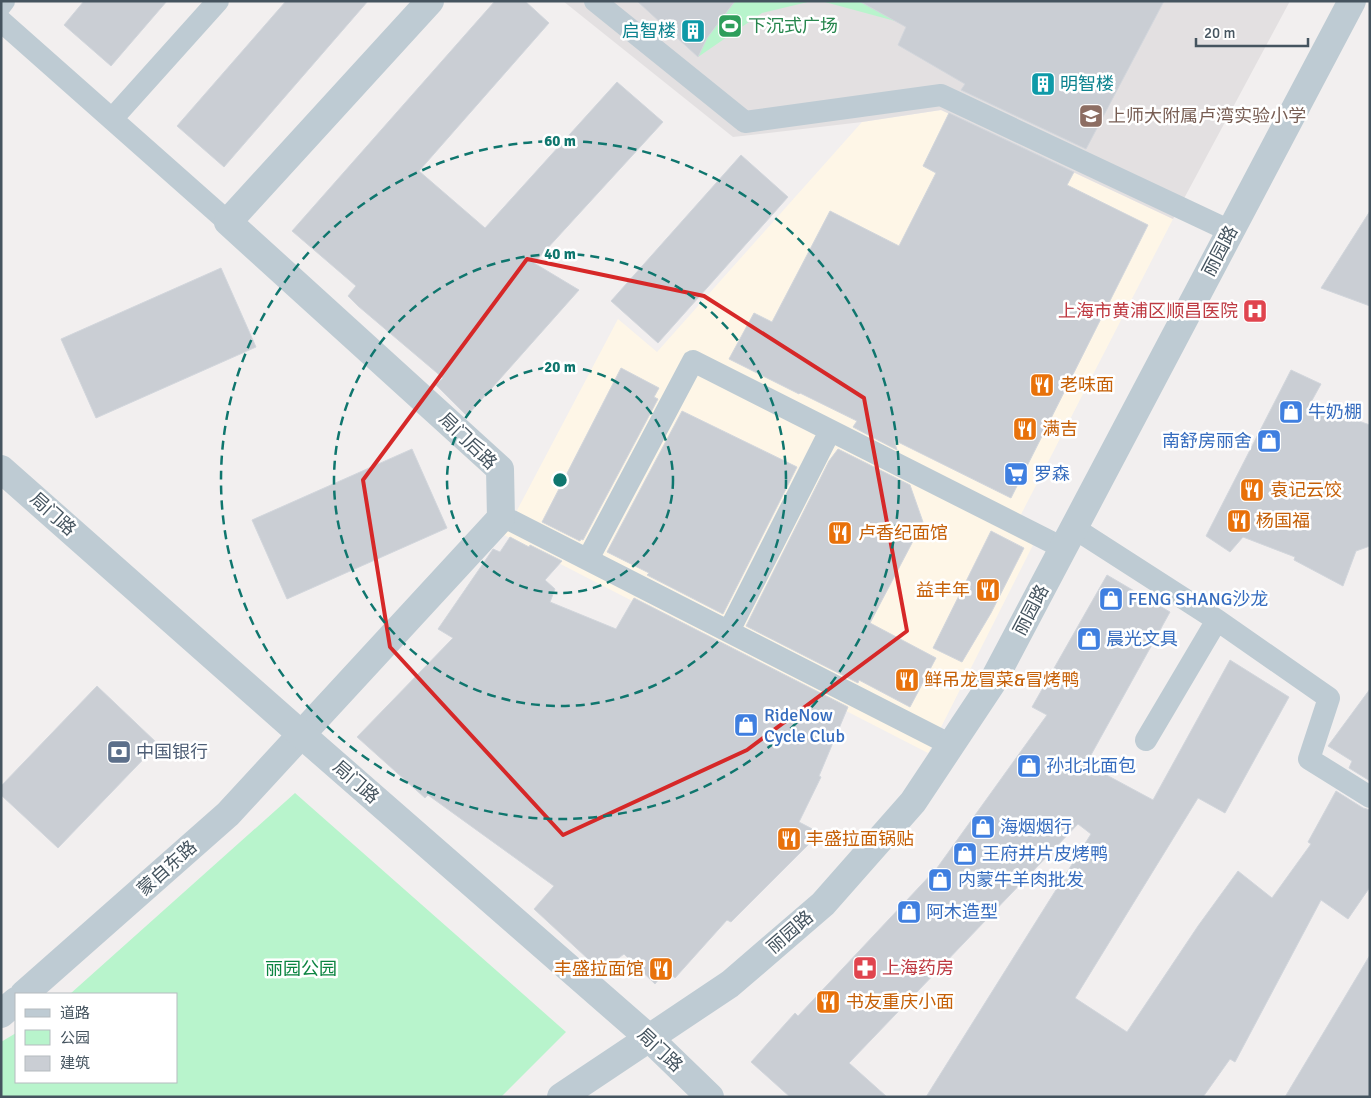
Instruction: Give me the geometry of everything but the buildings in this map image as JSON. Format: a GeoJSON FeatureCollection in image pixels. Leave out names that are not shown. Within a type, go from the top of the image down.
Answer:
{"type":"FeatureCollection","features":[{"type":"Feature","properties":{"kind":"street"},"geometry":{"type":"LineString","coordinates":[[228,222],[430,1]]}},
{"type":"Feature","properties":{"kind":"street","name":"丽园路"},"geometry":{"type":"LineString","coordinates":[[561,1097],[730,984],[823,904],[913,802],[992,683],[1352,1]]}},
{"type":"Feature","properties":{"kind":"street","name":"局门后路"},"geometry":{"type":"LineString","coordinates":[[228,222],[500,469],[501,518]]}},
{"type":"Feature","properties":{"kind":"street","name":"局门路"},"geometry":{"type":"LineString","coordinates":[[1,469],[302,735],[650,1038],[710,1097]]}},
{"type":"Feature","properties":{"kind":"street"},"geometry":{"type":"LineString","coordinates":[[302,735],[501,518]]}},
{"type":"Feature","properties":{"kind":"street","name":"蒙自东路"},"geometry":{"type":"LineString","coordinates":[[25,993],[228,814],[302,735]]}},
{"type":"Feature","properties":{"kind":"street"},"geometry":{"type":"LineString","coordinates":[[1,1014],[15,1002]]}},
{"type":"Feature","properties":{"kind":"lane"},"geometry":{"type":"LineString","coordinates":[[1,5],[4,1]]}},
{"type":"Feature","properties":{"kind":"lane"},"geometry":{"type":"LineString","coordinates":[[112,119],[218,1]]}},
{"type":"Feature","properties":{"kind":"lane"},"geometry":{"type":"LineString","coordinates":[[595,1],[745,122],[941,96],[1230,231]]}},
{"type":"Feature","properties":{"kind":"lane"},"geometry":{"type":"LineString","coordinates":[[1,21],[228,222]]}},
{"type":"Feature","properties":{"kind":"lane"},"geometry":{"type":"LineString","coordinates":[[588,559],[693,361],[830,431],[1069,538],[1217,620],[1329,698],[1309,759],[1370,797]]}},
{"type":"Feature","properties":{"kind":"lane"},"geometry":{"type":"LineString","coordinates":[[729,631],[830,431]]}},
{"type":"Feature","properties":{"kind":"lane"},"geometry":{"type":"LineString","coordinates":[[501,518],[512,521],[588,559],[951,745]]}},
{"type":"Feature","properties":{"kind":"lane"},"geometry":{"type":"LineString","coordinates":[[1146,740],[1217,620]]}},
{"type":"Feature","properties":{"kind":"highlighted area"},"geometry":{"type":"Polygon","coordinates":[[[527,259],[704,296],[864,398],[907,631],[747,750],[563,835],[390,647],[363,480],[527,259]]]}},
{"type":"Feature","properties":{"kind":"shaded area","name":"上师大附属卢湾实验小学"},"geometry":{"type":"Polygon","coordinates":[[[563,1],[1290,1],[1173,219],[941,110],[862,122],[733,137],[563,1]]]}},
{"type":"Feature","properties":{"kind":"shaded area"},"geometry":{"type":"Polygon","coordinates":[[[941,110],[1173,219],[1013,530],[1035,541],[928,753],[504,535],[618,319],[657,352],[862,122],[941,110]]]}},
{"type":"Feature","properties":{"kind":"green space","name":"下沉式广场"},"geometry":{"type":"Polygon","coordinates":[[[735,1],[812,1],[762,13],[698,57],[707,38],[735,1]]]}},
{"type":"Feature","properties":{"kind":"green space","name":"下沉式广场"},"geometry":{"type":"Polygon","coordinates":[[[821,1],[905,1],[895,21],[821,1]]]}},
{"type":"Feature","properties":{"kind":"green space","name":"丽园公园"},"geometry":{"type":"Polygon","coordinates":[[[295,793],[566,1032],[501,1097],[1,1097],[1,1042],[15,1034],[15,1083],[178,1083],[178,993],[71,993],[295,793]]]}},
{"type":"Feature","properties":{"kind":"place","name":"下沉式广场"},"geometry":{"type":"Point","coordinates":[730,26]}},
{"type":"Feature","properties":{"kind":"place","name":"启智楼"},"geometry":{"type":"Point","coordinates":[693,31]}},
{"type":"Feature","properties":{"kind":"place","name":"明智楼"},"geometry":{"type":"Point","coordinates":[1043,84]}},
{"type":"Feature","properties":{"kind":"place","name":"上师大附属卢湾实验小学"},"geometry":{"type":"Point","coordinates":[1091,116]}},
{"type":"Feature","properties":{"kind":"place","name":"上海市黄浦区顺昌医院"},"geometry":{"type":"Point","coordinates":[1255,311]}},
{"type":"Feature","properties":{"kind":"place","name":"老味面"},"geometry":{"type":"Point","coordinates":[1042,385]}},
{"type":"Feature","properties":{"kind":"place","name":"牛奶棚"},"geometry":{"type":"Point","coordinates":[1291,412]}},
{"type":"Feature","properties":{"kind":"place","name":"满吉"},"geometry":{"type":"Point","coordinates":[1025,429]}},
{"type":"Feature","properties":{"kind":"place","name":"南舒房丽舍"},"geometry":{"type":"Point","coordinates":[1269,441]}},
{"type":"Feature","properties":{"kind":"place","name":"罗森"},"geometry":{"type":"Point","coordinates":[1016,474]}},
{"type":"Feature","properties":{"kind":"place","name":"袁记云饺"},"geometry":{"type":"Point","coordinates":[1252,490]}},
{"type":"Feature","properties":{"kind":"place","name":"杨国福"},"geometry":{"type":"Point","coordinates":[1239,521]}},
{"type":"Feature","properties":{"kind":"place","name":"卢香纪面馆"},"geometry":{"type":"Point","coordinates":[840,533]}},
{"type":"Feature","properties":{"kind":"place","name":"益丰年"},"geometry":{"type":"Point","coordinates":[988,590]}},
{"type":"Feature","properties":{"kind":"place","name":"FENG SHANG沙龙"},"geometry":{"type":"Point","coordinates":[1111,599]}},
{"type":"Feature","properties":{"kind":"place","name":"晨光文具"},"geometry":{"type":"Point","coordinates":[1089,639]}},
{"type":"Feature","properties":{"kind":"place","name":"鲜吊龙冒菜&冒烤鸭"},"geometry":{"type":"Point","coordinates":[907,680]}},
{"type":"Feature","properties":{"kind":"place","name":"RideNow Cycle Club"},"geometry":{"type":"Point","coordinates":[746,725]}},
{"type":"Feature","properties":{"kind":"place","name":"中国银行"},"geometry":{"type":"Point","coordinates":[119,752]}},
{"type":"Feature","properties":{"kind":"place","name":"孙北北面包"},"geometry":{"type":"Point","coordinates":[1029,766]}},
{"type":"Feature","properties":{"kind":"place","name":"海烟烟行"},"geometry":{"type":"Point","coordinates":[983,827]}},
{"type":"Feature","properties":{"kind":"place","name":"丰盛拉面锅贴"},"geometry":{"type":"Point","coordinates":[789,839]}},
{"type":"Feature","properties":{"kind":"place","name":"王府井片皮烤鸭"},"geometry":{"type":"Point","coordinates":[965,854]}},
{"type":"Feature","properties":{"kind":"place","name":"内蒙牛羊肉批发"},"geometry":{"type":"Point","coordinates":[940,880]}},
{"type":"Feature","properties":{"kind":"place","name":"阿木造型"},"geometry":{"type":"Point","coordinates":[909,912]}},
{"type":"Feature","properties":{"kind":"place","name":"上海药房"},"geometry":{"type":"Point","coordinates":[865,968]}},
{"type":"Feature","properties":{"kind":"place","name":"丰盛拉面馆"},"geometry":{"type":"Point","coordinates":[661,969]}},
{"type":"Feature","properties":{"kind":"place","name":"书友重庆小面"},"geometry":{"type":"Point","coordinates":[828,1002]}}]}
